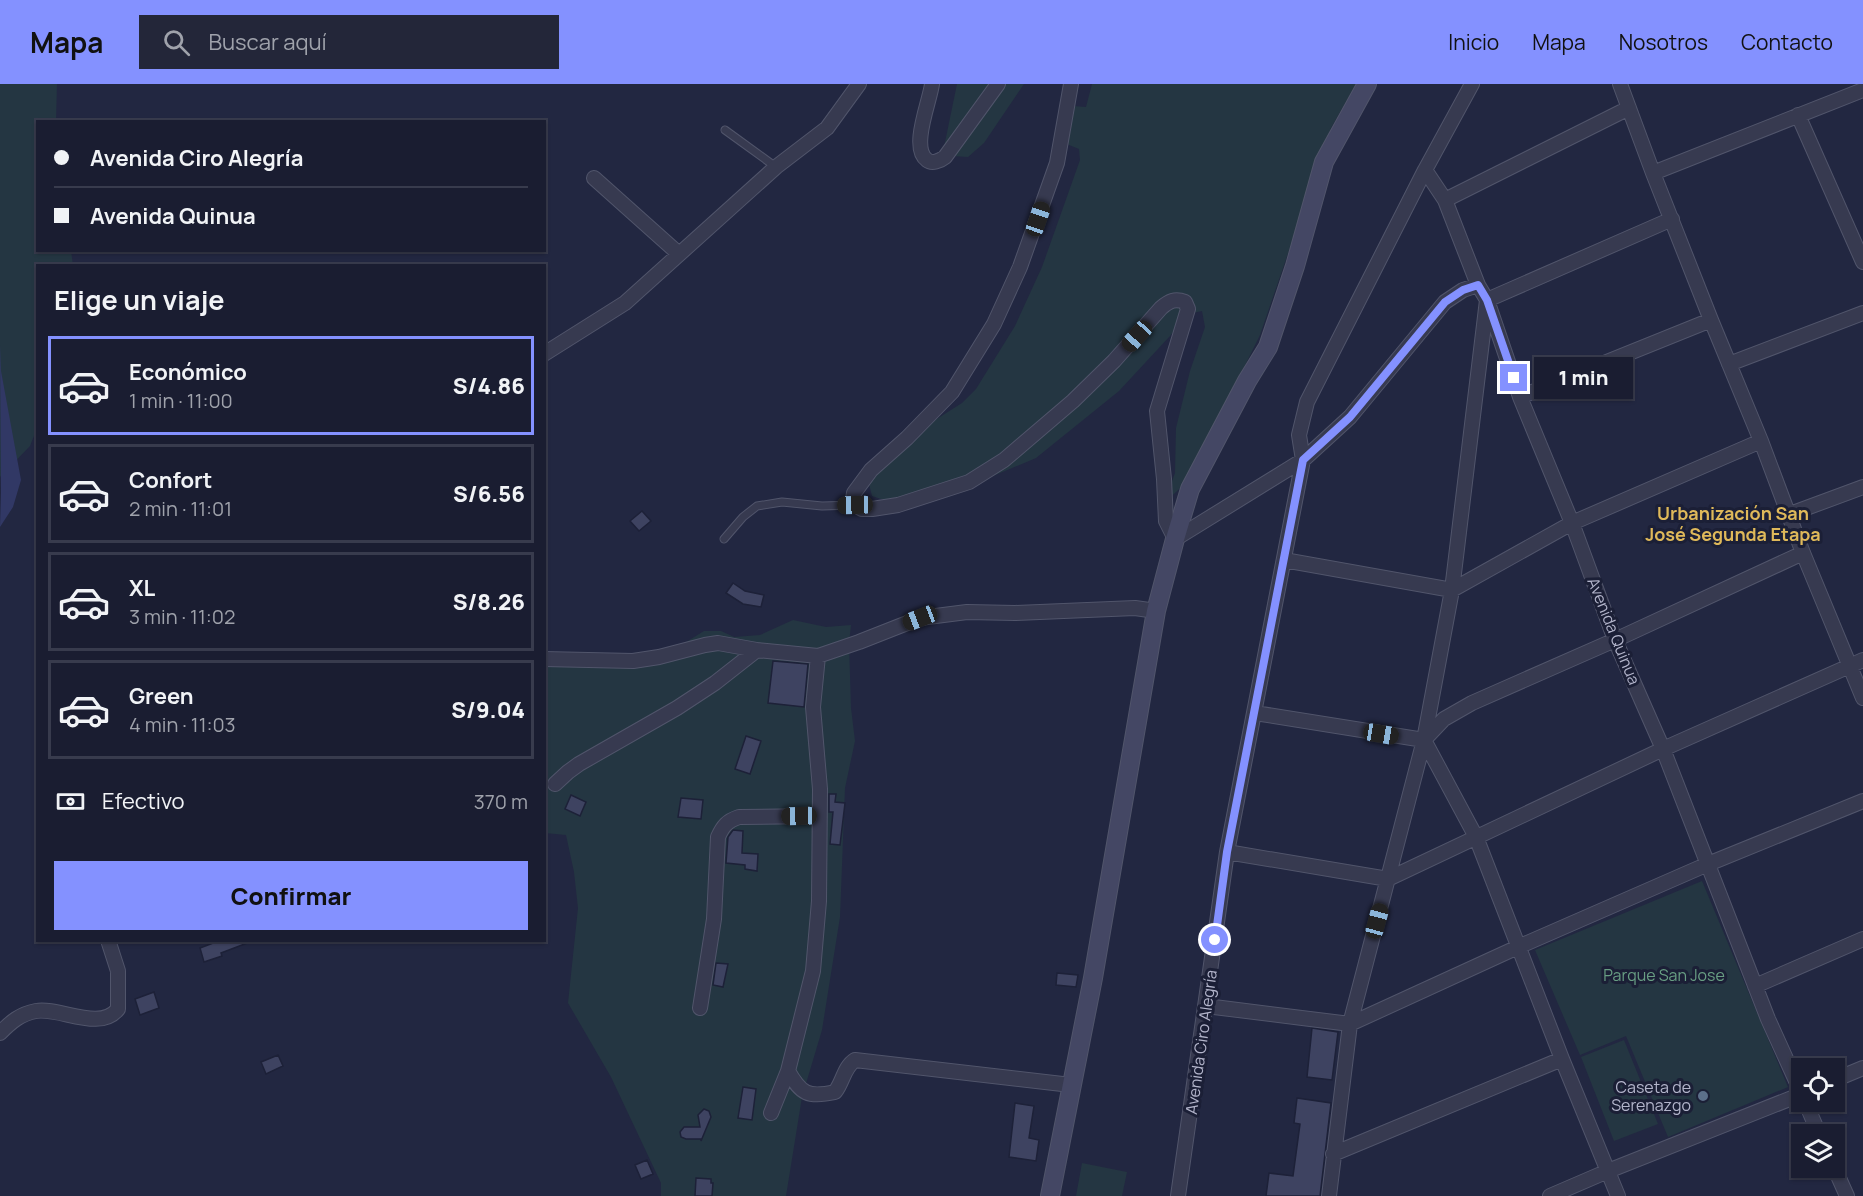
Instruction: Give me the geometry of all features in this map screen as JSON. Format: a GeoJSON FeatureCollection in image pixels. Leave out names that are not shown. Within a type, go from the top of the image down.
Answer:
{"type":"FeatureCollection","features":[{"type":"Feature","properties":{"kind":"street"},"geometry":{"type":"LineString","coordinates":[[546,353],[625,303],[776,167],[827,128],[859,84]]}},
{"type":"Feature","properties":{"kind":"street"},"geometry":{"type":"LineString","coordinates":[[932,84],[919,141],[922,155],[932,162],[945,157],[998,84]]}},
{"type":"Feature","properties":{"kind":"street"},"geometry":{"type":"LineString","coordinates":[[1071,84],[1057,163],[1020,267],[994,324],[952,392],[907,438],[871,470],[854,493],[853,500],[855,505],[862,509],[898,506],[969,482],[1004,460],[1073,401],[1114,361],[1161,308],[1170,301],[1179,300],[1185,302],[1188,309],[1157,411],[1166,521],[1175,539]]}},
{"type":"Feature","properties":{"kind":"street"},"geometry":{"type":"LineString","coordinates":[[1050,1196],[1093,978],[1156,611],[1175,539],[1190,489],[1247,381],[1268,347],[1295,266],[1324,162],[1367,84]]}},
{"type":"Feature","properties":{"kind":"street","name":"Avenida Ciro Alegría"},"geometry":{"type":"LineString","coordinates":[[1178,1196],[1227,852],[1303,460],[1299,435],[1307,402],[1425,170],[1472,84]]}},
{"type":"Feature","properties":{"kind":"street"},"geometry":{"type":"LineString","coordinates":[[1622,85],[1653,173],[1790,514],[1803,552],[1857,663],[1863,698]]}},
{"type":"Feature","properties":{"kind":"street"},"geometry":{"type":"LineString","coordinates":[[1653,173],[1863,90]]}},
{"type":"Feature","properties":{"kind":"street"},"geometry":{"type":"LineString","coordinates":[[1445,200],[1629,108]]}},
{"type":"Feature","properties":{"kind":"street"},"geometry":{"type":"LineString","coordinates":[[1798,115],[1863,262]]}},
{"type":"Feature","properties":{"kind":"street","name":"Avenida Quinua"},"geometry":{"type":"LineString","coordinates":[[1425,170],[1445,200],[1478,285],[1487,300],[1520,397],[1572,523],[1615,640],[1663,749],[1755,986],[1791,1069]]}},
{"type":"Feature","properties":{"kind":"street"},"geometry":{"type":"LineString","coordinates":[[594,178],[679,254]]}},
{"type":"Feature","properties":{"kind":"street"},"geometry":{"type":"LineString","coordinates":[[1329,1196],[1350,1024],[1424,740],[1452,590],[1487,300],[1672,219]]}},
{"type":"Feature","properties":{"kind":"street"},"geometry":{"type":"LineString","coordinates":[[1175,539],[1303,460],[1350,417],[1445,302],[1463,290],[1478,285]]}},
{"type":"Feature","properties":{"kind":"street"},"geometry":{"type":"LineString","coordinates":[[1729,364],[1863,313]]}},
{"type":"Feature","properties":{"kind":"street"},"geometry":{"type":"LineString","coordinates":[[1520,397],[1711,320]]}},
{"type":"Feature","properties":{"kind":"street"},"geometry":{"type":"LineString","coordinates":[[1284,560],[1452,590],[1572,523],[1761,441]]}},
{"type":"Feature","properties":{"kind":"street"},"geometry":{"type":"LineString","coordinates":[[1790,514],[1863,487]]}},
{"type":"Feature","properties":{"kind":"street"},"geometry":{"type":"LineString","coordinates":[[1424,740],[1444,719],[1472,703],[1615,640],[1803,552]]}},
{"type":"Feature","properties":{"kind":"street"},"geometry":{"type":"LineString","coordinates":[[546,659],[633,661],[718,643],[757,650],[818,656],[920,618],[967,612],[1135,608],[1156,611]]}},
{"type":"Feature","properties":{"kind":"street"},"geometry":{"type":"LineString","coordinates":[[555,784],[579,764],[677,708],[715,683],[757,650]]}},
{"type":"Feature","properties":{"kind":"street"},"geometry":{"type":"LineString","coordinates":[[771,1113],[788,1071],[813,971],[819,901],[820,789],[813,707],[818,656]]}},
{"type":"Feature","properties":{"kind":"street"},"geometry":{"type":"LineString","coordinates":[[1227,852],[1388,879],[1663,749],[1857,663]]}},
{"type":"Feature","properties":{"kind":"street"},"geometry":{"type":"LineString","coordinates":[[1255,714],[1424,740]]}},
{"type":"Feature","properties":{"kind":"street"},"geometry":{"type":"LineString","coordinates":[[1424,740],[1476,837],[1618,1196]]}},
{"type":"Feature","properties":{"kind":"street"},"geometry":{"type":"LineString","coordinates":[[1206,1006],[1350,1024],[1708,864],[1863,801]]}},
{"type":"Feature","properties":{"kind":"street"},"geometry":{"type":"LineString","coordinates":[[700,1008],[714,919],[718,837],[722,827],[729,820],[738,817],[819,816]]}},
{"type":"Feature","properties":{"kind":"street"},"geometry":{"type":"LineString","coordinates":[[1755,986],[1863,939]]}},
{"type":"Feature","properties":{"kind":"street"},"geometry":{"type":"LineString","coordinates":[[0,1033],[12,1020],[38,1011],[95,1018],[105,1018],[115,1013],[118,1009],[118,971],[109,942]]}},
{"type":"Feature","properties":{"kind":"street"},"geometry":{"type":"LineString","coordinates":[[1333,1154],[1562,1059]]}},
{"type":"Feature","properties":{"kind":"street"},"geometry":{"type":"LineString","coordinates":[[788,1071],[800,1090],[812,1095],[835,1092],[840,1086],[848,1064],[855,1060],[1071,1085]]}},
{"type":"Feature","properties":{"kind":"street"},"geometry":{"type":"LineString","coordinates":[[1845,1075],[1863,1068]]}},
{"type":"Feature","properties":{"kind":"street"},"geometry":{"type":"LineString","coordinates":[[1550,1196],[1791,1098]]}},
{"type":"Feature","properties":{"kind":"street"},"geometry":{"type":"LineString","coordinates":[[1839,1178],[1847,1196]]}},
{"type":"Feature","properties":{"kind":"lane"},"geometry":{"type":"LineString","coordinates":[[725,130],[776,167]]}},
{"type":"Feature","properties":{"kind":"lane"},"geometry":{"type":"LineString","coordinates":[[724,539],[744,517],[758,506],[782,502],[822,506],[855,505]]}},
{"type":"Feature","properties":{"kind":"green space"},"geometry":{"type":"Polygon","coordinates":[[[0,84],[57,84],[56,120],[36,120],[36,252],[71,252],[73,264],[36,264],[36,431],[30,446],[0,477],[0,84]]]}},
{"type":"Feature","properties":{"kind":"green space"},"geometry":{"type":"Polygon","coordinates":[[[957,84],[1024,84],[984,143],[968,157],[952,156],[944,147],[957,84]]]}},
{"type":"Feature","properties":{"kind":"green space"},"geometry":{"type":"Polygon","coordinates":[[[1092,84],[1356,84],[1331,128],[1260,335],[1188,481],[1164,503],[1175,473],[1176,428],[1190,371],[1205,327],[1202,311],[1188,314],[1119,391],[1036,458],[962,489],[896,504],[872,496],[868,480],[932,422],[962,403],[976,389],[1015,326],[1042,267],[1080,160],[1079,149],[1060,138],[1073,106],[1086,107],[1092,84]]]}},
{"type":"Feature","properties":{"kind":"green space"},"geometry":{"type":"Polygon","coordinates":[[[793,620],[826,627],[851,625],[849,643],[851,708],[855,741],[845,788],[840,917],[822,1030],[802,1097],[786,1196],[661,1196],[661,1183],[611,1077],[568,1003],[578,908],[574,872],[566,835],[546,833],[546,655],[584,658],[655,651],[678,647],[704,631],[721,631],[734,637],[760,635],[793,620]]]}},
{"type":"Feature","properties":{"kind":"green space","name":"Parque San Jose"},"geometry":{"type":"Polygon","coordinates":[[[1702,881],[1788,1087],[1668,1137],[1626,1036],[1580,1055],[1535,950],[1702,881]]]}},
{"type":"Feature","properties":{"kind":"green space"},"geometry":{"type":"Polygon","coordinates":[[[1624,1040],[1658,1124],[1614,1141],[1581,1057],[1624,1040]]]}},
{"type":"Feature","properties":{"kind":"green space"},"geometry":{"type":"Polygon","coordinates":[[[1082,1163],[1127,1172],[1122,1196],[1076,1196],[1082,1163]]]}},
{"type":"Feature","properties":{"kind":"water"},"geometry":{"type":"Polygon","coordinates":[[[0,345],[1,371],[21,480],[13,507],[0,527],[1,493],[0,345]]]}},
{"type":"Feature","properties":{"kind":"building"},"geometry":{"type":"Polygon","coordinates":[[[642,511],[651,521],[639,531],[630,521],[642,511]]]}},
{"type":"Feature","properties":{"kind":"building"},"geometry":{"type":"Polygon","coordinates":[[[733,583],[745,591],[764,595],[761,607],[743,604],[726,593],[733,583]]]}},
{"type":"Feature","properties":{"kind":"building"},"geometry":{"type":"Polygon","coordinates":[[[773,661],[808,664],[804,707],[768,703],[773,661]]]}},
{"type":"Feature","properties":{"kind":"building"},"geometry":{"type":"Polygon","coordinates":[[[746,736],[761,741],[750,774],[735,769],[746,736]]]}},
{"type":"Feature","properties":{"kind":"building"},"geometry":{"type":"Polygon","coordinates":[[[829,794],[836,794],[835,802],[845,803],[840,845],[830,844],[833,812],[829,812],[829,794]]]}},
{"type":"Feature","properties":{"kind":"building"},"geometry":{"type":"Polygon","coordinates":[[[571,795],[586,802],[580,816],[565,809],[571,795]]]}},
{"type":"Feature","properties":{"kind":"building"},"geometry":{"type":"Polygon","coordinates":[[[681,798],[703,800],[701,819],[678,817],[681,798]]]}},
{"type":"Feature","properties":{"kind":"building"},"geometry":{"type":"Polygon","coordinates":[[[733,830],[743,831],[742,853],[758,854],[757,871],[745,869],[745,865],[726,863],[728,837],[733,830]]]}},
{"type":"Feature","properties":{"kind":"building"},"geometry":{"type":"Polygon","coordinates":[[[216,942],[250,942],[204,962],[200,948],[216,942]]]}},
{"type":"Feature","properties":{"kind":"building"},"geometry":{"type":"Polygon","coordinates":[[[716,963],[728,964],[723,987],[713,985],[716,963]]]}},
{"type":"Feature","properties":{"kind":"building"},"geometry":{"type":"Polygon","coordinates":[[[1057,973],[1078,975],[1076,987],[1056,985],[1057,973]]]}},
{"type":"Feature","properties":{"kind":"building"},"geometry":{"type":"Polygon","coordinates":[[[154,992],[159,1008],[140,1015],[135,999],[154,992]]]}},
{"type":"Feature","properties":{"kind":"building"},"geometry":{"type":"Polygon","coordinates":[[[1312,1028],[1338,1032],[1332,1080],[1307,1077],[1312,1028]]]}},
{"type":"Feature","properties":{"kind":"building"},"geometry":{"type":"Polygon","coordinates":[[[278,1055],[283,1066],[266,1074],[261,1062],[278,1055]]]}},
{"type":"Feature","properties":{"kind":"building"},"geometry":{"type":"Polygon","coordinates":[[[743,1087],[756,1089],[752,1120],[738,1118],[743,1087]]]}},
{"type":"Feature","properties":{"kind":"building"},"geometry":{"type":"Polygon","coordinates":[[[1297,1098],[1331,1103],[1320,1196],[1266,1196],[1269,1173],[1293,1176],[1300,1124],[1294,1123],[1297,1098]]]}},
{"type":"Feature","properties":{"kind":"building"},"geometry":{"type":"Polygon","coordinates":[[[1015,1103],[1034,1106],[1029,1138],[1039,1140],[1036,1161],[1009,1157],[1015,1103]]]}},
{"type":"Feature","properties":{"kind":"building"},"geometry":{"type":"Polygon","coordinates":[[[704,1109],[709,1111],[711,1117],[701,1141],[701,1139],[681,1137],[680,1132],[684,1127],[700,1127],[698,1115],[704,1109]]]}},
{"type":"Feature","properties":{"kind":"building"},"geometry":{"type":"Polygon","coordinates":[[[647,1160],[653,1174],[641,1179],[635,1165],[647,1160]]]}},
{"type":"Feature","properties":{"kind":"building"},"geometry":{"type":"Polygon","coordinates":[[[696,1178],[711,1179],[712,1196],[695,1196],[696,1178]]]}},
{"type":"Feature","properties":{"kind":"place","name":"Caseta de Serenazgo"},"geometry":{"type":"Point","coordinates":[1703,1096]}},
{"type":"Feature","properties":{"kind":"district","name":"Urbanización San José Segunda Etapa"},"geometry":{"type":"Point","coordinates":[1733,524]}},
{"type":"Feature","properties":{"kind":"route"},"geometry":{"type":"LineString","coordinates":[[1215,940],[1227,852],[1303,460],[1350,417],[1445,302],[1463,290],[1478,285],[1487,300],[1514,378]]}}]}
